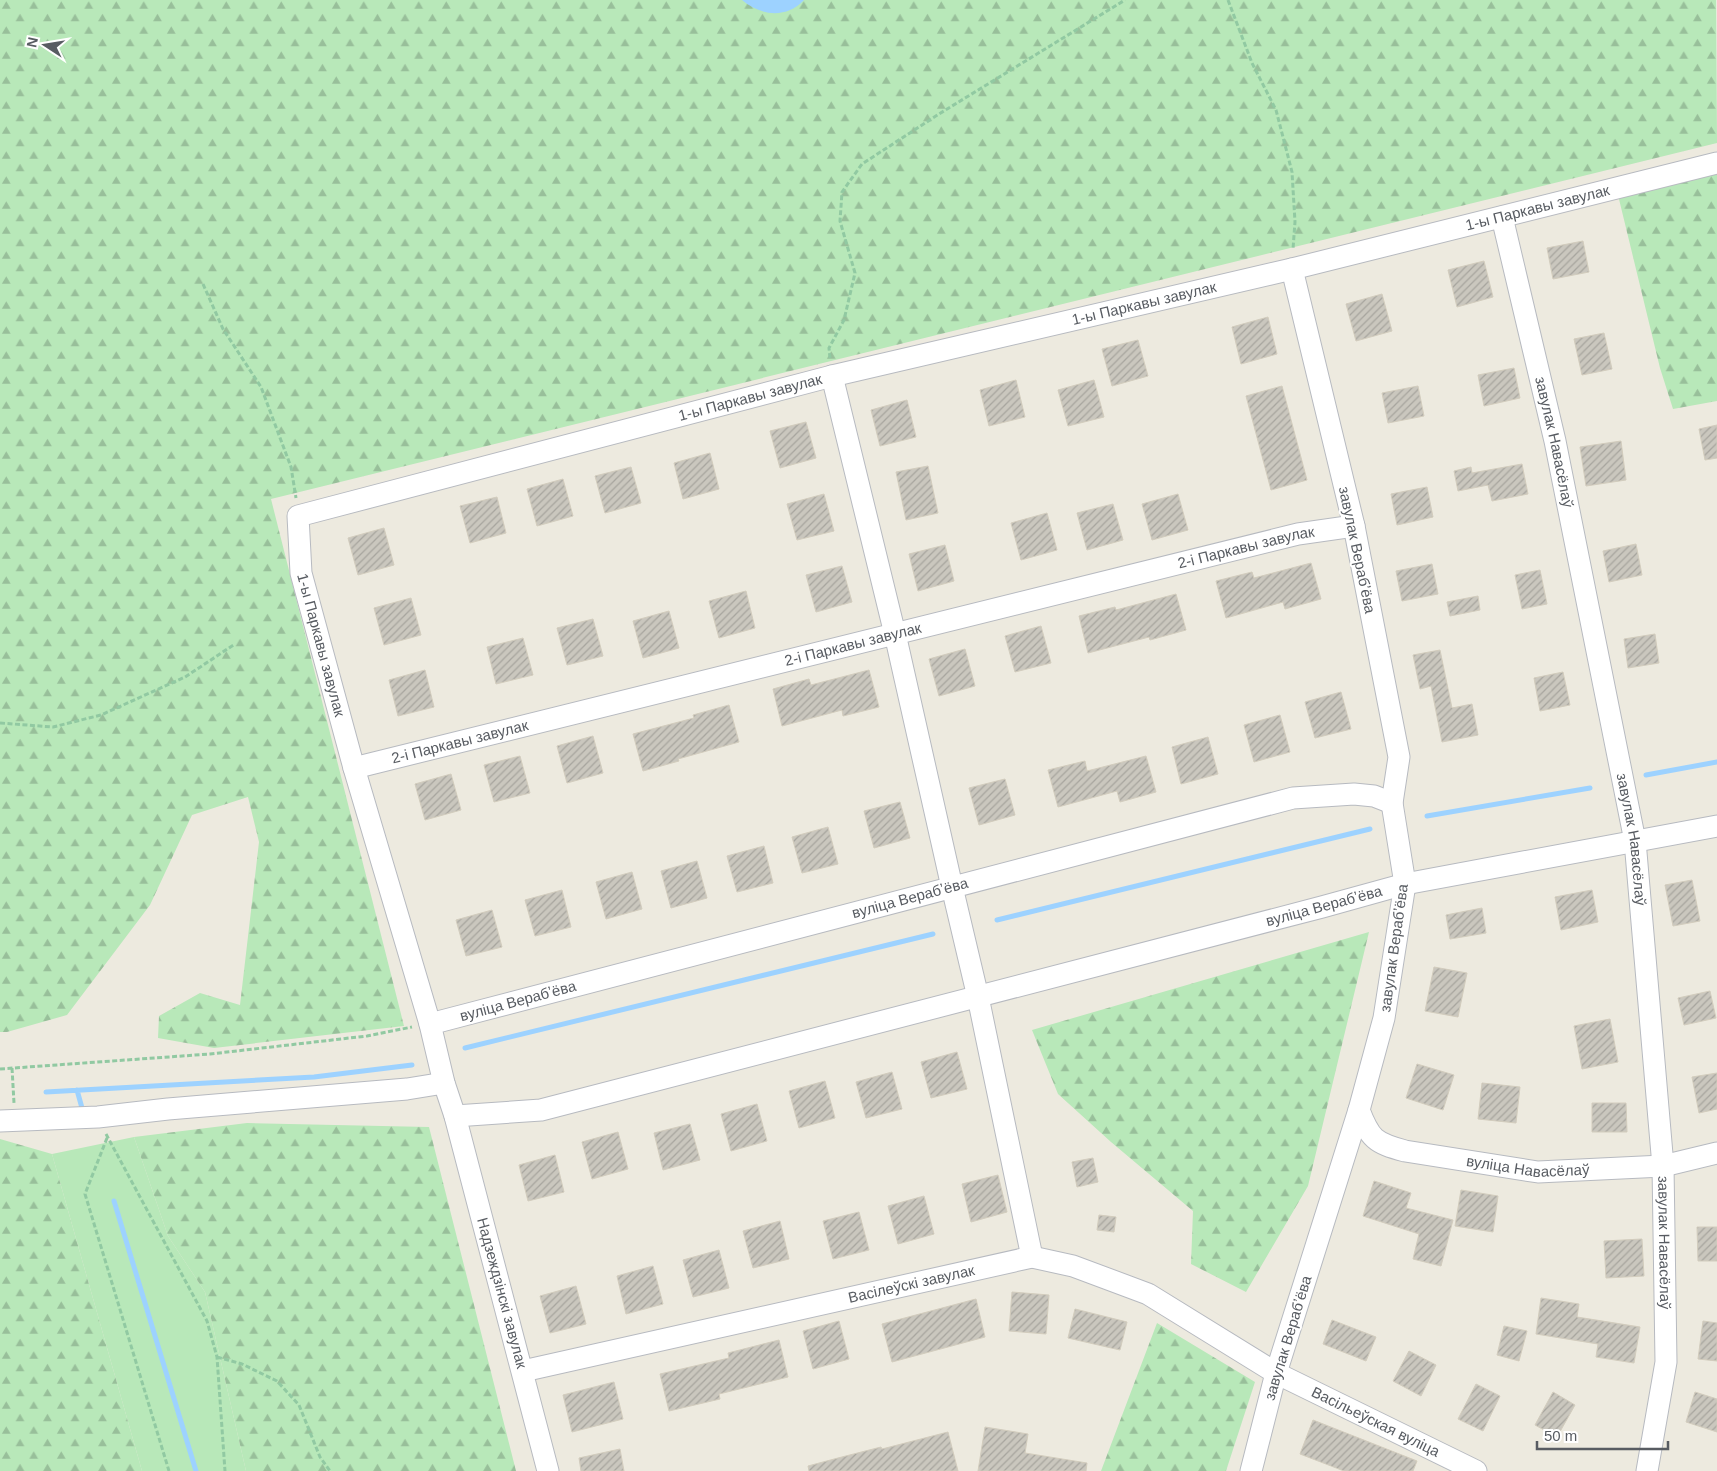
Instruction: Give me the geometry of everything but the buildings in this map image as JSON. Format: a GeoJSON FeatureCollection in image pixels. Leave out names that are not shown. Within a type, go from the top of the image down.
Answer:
{"type":"FeatureCollection","features":[{"type":"Feature","properties":{"kind":"street","name":"1-ы Паркавы завулак"},"geometry":{"type":"LineString","coordinates":[[444,1082],[430,1024],[354,768],[301,574],[298,516],[832,376],[1292,269],[1717,163]]}},
{"type":"Feature","properties":{"kind":"street","name":"завулак Навасёлаў"},"geometry":{"type":"LineString","coordinates":[[1502,217],[1555,441],[1635,840],[1663,1166],[1666,1362],[1647,1471]]}},
{"type":"Feature","properties":{"kind":"street","name":"завулак Верабʼёва"},"geometry":{"type":"LineString","coordinates":[[1251,1471],[1276,1373],[1359,1110],[1384,1018],[1405,884],[1392,803],[1399,757],[1354,526],[1292,269]]}},
{"type":"Feature","properties":{"kind":"street"},"geometry":{"type":"LineString","coordinates":[[832,376],[896,634],[978,997],[1032,1257]]}},
{"type":"Feature","properties":{"kind":"street","name":"2-і Паркавы завулак"},"geometry":{"type":"LineString","coordinates":[[354,768],[1298,534],[1354,526]]}},
{"type":"Feature","properties":{"kind":"street","name":"вуліца Верабʼёва"},"geometry":{"type":"LineString","coordinates":[[430,1024],[1293,798],[1354,794],[1374,796],[1392,803]]}},
{"type":"Feature","properties":{"kind":"street","name":"вуліца Верабʼёва"},"geometry":{"type":"LineString","coordinates":[[455,1116],[541,1110],[1405,884],[1717,826]]}},
{"type":"Feature","properties":{"kind":"street"},"geometry":{"type":"LineString","coordinates":[[8,1121],[98,1117],[168,1109],[407,1089],[444,1082]]}},
{"type":"Feature","properties":{"kind":"street","name":"Надзеждзінскі завулак"},"geometry":{"type":"LineString","coordinates":[[444,1082],[455,1116],[548,1471]]}},
{"type":"Feature","properties":{"kind":"street","name":"вуліца Навасёлаў"},"geometry":{"type":"LineString","coordinates":[[1359,1110],[1370,1135],[1384,1145],[1405,1152],[1538,1172],[1663,1166],[1717,1153]]}},
{"type":"Feature","properties":{"kind":"street","name":"Васілеўскі завулак"},"geometry":{"type":"LineString","coordinates":[[523,1371],[1032,1257],[1073,1266],[1148,1294],[1276,1373]]}},
{"type":"Feature","properties":{"kind":"street","name":"Васільеўская вуліца"},"geometry":{"type":"LineString","coordinates":[[1276,1373],[1476,1471]]}},
{"type":"Feature","properties":{"kind":"path"},"geometry":{"type":"LineString","coordinates":[[832,376],[829,348],[844,320],[855,273],[840,221],[842,192],[862,164],[939,114],[1124,0]]}},
{"type":"Feature","properties":{"kind":"path"},"geometry":{"type":"LineString","coordinates":[[1228,0],[1252,63],[1276,110],[1292,172],[1295,222],[1292,269]]}},
{"type":"Feature","properties":{"kind":"path"},"geometry":{"type":"LineString","coordinates":[[203,284],[223,329],[261,387],[291,466],[298,516]]}},
{"type":"Feature","properties":{"kind":"path"},"geometry":{"type":"LineString","coordinates":[[0,723],[53,727],[102,715],[185,677],[235,644]]}},
{"type":"Feature","properties":{"kind":"path"},"geometry":{"type":"LineString","coordinates":[[0,1069],[220,1053],[366,1036],[430,1024]]}},
{"type":"Feature","properties":{"kind":"path"},"geometry":{"type":"LineString","coordinates":[[8,1121],[12,1068]]}},
{"type":"Feature","properties":{"kind":"path"},"geometry":{"type":"LineString","coordinates":[[98,1117],[107,1138],[208,1321],[217,1357],[225,1471]]}},
{"type":"Feature","properties":{"kind":"path"},"geometry":{"type":"LineString","coordinates":[[107,1138],[85,1194],[169,1471]]}},
{"type":"Feature","properties":{"kind":"path"},"geometry":{"type":"LineString","coordinates":[[217,1357],[242,1364],[277,1381],[299,1405],[320,1457],[330,1471]]}},
{"type":"Feature","properties":{"kind":"green space"},"geometry":{"type":"Polygon","coordinates":[[[0,0],[1716,0],[1717,143],[271,499],[404,1026],[214,1048],[158,1038],[159,1016],[200,993],[240,1005],[259,842],[248,797],[192,815],[150,905],[67,1015],[7,1032],[0,1032],[0,0]]]}},
{"type":"Feature","properties":{"kind":"green space"},"geometry":{"type":"Polygon","coordinates":[[[1717,170],[1717,401],[1673,409],[1660,368],[1618,195],[1717,170]]]}},
{"type":"Feature","properties":{"kind":"green space"},"geometry":{"type":"Polygon","coordinates":[[[1369,932],[1308,1186],[1246,1292],[1191,1264],[1193,1211],[1111,1142],[1058,1094],[1032,1030],[1369,932]]]}},
{"type":"Feature","properties":{"kind":"green space"},"geometry":{"type":"Polygon","coordinates":[[[247,1123],[429,1127],[516,1471],[246,1471],[205,1292],[168,1236],[134,1137],[247,1123]]]}},
{"type":"Feature","properties":{"kind":"green space"},"geometry":{"type":"Polygon","coordinates":[[[134,1137],[168,1236],[205,1292],[246,1471],[142,1471],[52,1154],[134,1137]]]}},
{"type":"Feature","properties":{"kind":"green space"},"geometry":{"type":"Polygon","coordinates":[[[0,1139],[52,1154],[142,1471],[0,1471],[0,1139]]]}},
{"type":"Feature","properties":{"kind":"green space"},"geometry":{"type":"Polygon","coordinates":[[[1157,1323],[1255,1382],[1226,1471],[1101,1471],[1157,1323]]]}},
{"type":"Feature","properties":{"kind":"water"},"geometry":{"type":"Polygon","coordinates":[[[742,0],[804,0],[789,10],[773,13],[757,9],[742,0]]]}},
{"type":"Feature","properties":{"kind":"waterway"},"geometry":{"type":"LineString","coordinates":[[1646,775],[1717,762]]}},
{"type":"Feature","properties":{"kind":"waterway"},"geometry":{"type":"LineString","coordinates":[[1427,816],[1590,788]]}},
{"type":"Feature","properties":{"kind":"waterway"},"geometry":{"type":"LineString","coordinates":[[997,920],[1370,829]]}},
{"type":"Feature","properties":{"kind":"waterway"},"geometry":{"type":"LineString","coordinates":[[465,1048],[933,934]]}},
{"type":"Feature","properties":{"kind":"waterway"},"geometry":{"type":"LineString","coordinates":[[46,1092],[314,1077],[412,1065]]}},
{"type":"Feature","properties":{"kind":"waterway"},"geometry":{"type":"LineString","coordinates":[[77,1090],[82,1108]]}},
{"type":"Feature","properties":{"kind":"waterway"},"geometry":{"type":"LineString","coordinates":[[114,1201],[196,1471]]}}]}
